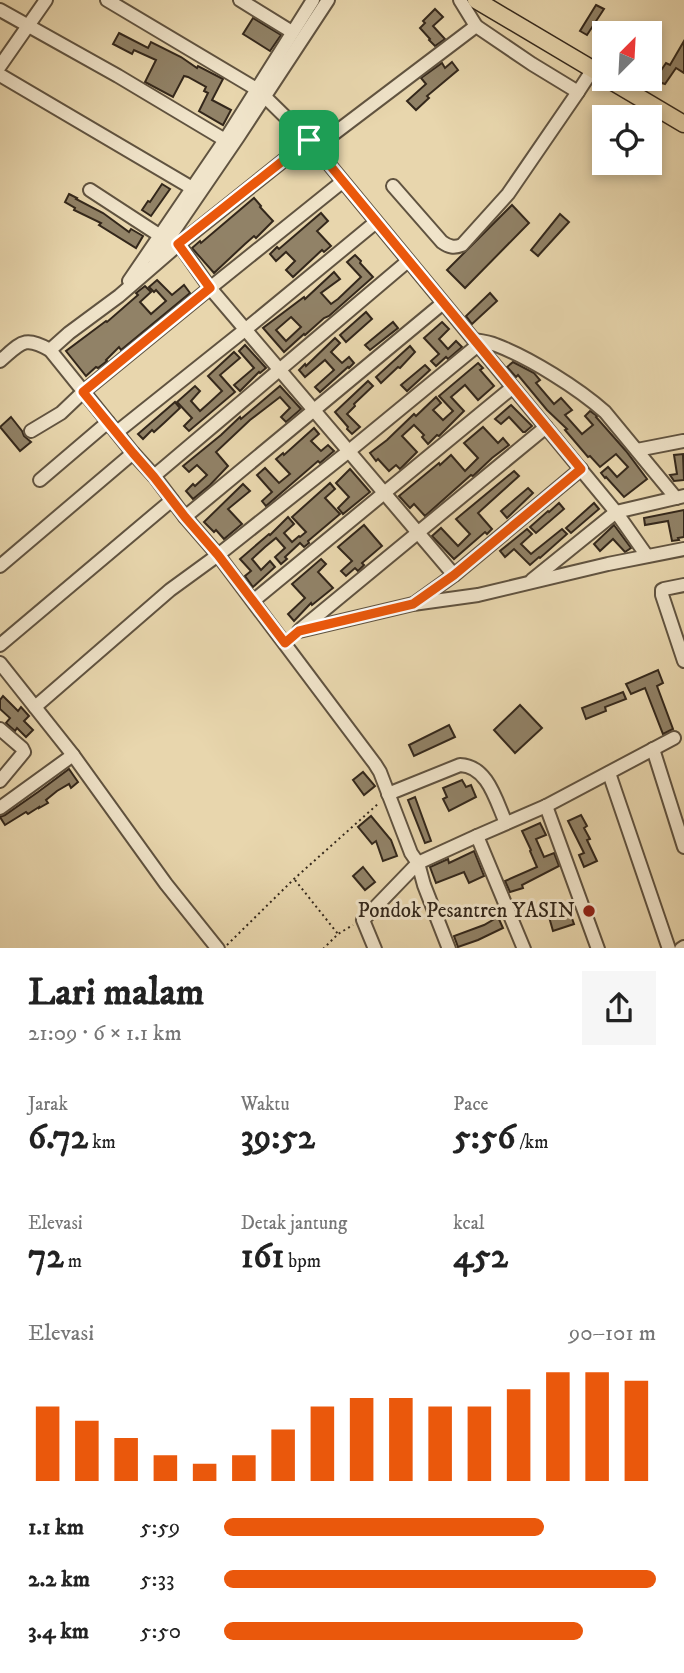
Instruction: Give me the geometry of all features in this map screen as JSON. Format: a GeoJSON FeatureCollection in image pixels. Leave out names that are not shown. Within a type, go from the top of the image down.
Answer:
{"type":"FeatureCollection","features":[{"type":"Feature","properties":{"kind":"main road"},"geometry":{"type":"LineString","coordinates":[[476,0],[592,69]]}},
{"type":"Feature","properties":{"kind":"main road"},"geometry":{"type":"LineString","coordinates":[[628,91],[684,124]]}},
{"type":"Feature","properties":{"kind":"street"},"geometry":{"type":"LineString","coordinates":[[0,66],[46,0]]}},
{"type":"Feature","properties":{"kind":"street"},"geometry":{"type":"LineString","coordinates":[[107,0],[261,92],[312,144],[617,512],[647,556]]}},
{"type":"Feature","properties":{"kind":"street"},"geometry":{"type":"LineString","coordinates":[[240,0],[292,33]]}},
{"type":"Feature","properties":{"kind":"street"},"geometry":{"type":"LineString","coordinates":[[137,279],[171,235],[261,92],[313,0]]}},
{"type":"Feature","properties":{"kind":"street"},"geometry":{"type":"LineString","coordinates":[[119,296],[225,139],[328,0]]}},
{"type":"Feature","properties":{"kind":"street"},"geometry":{"type":"LineString","coordinates":[[460,0],[476,26],[578,92]]}},
{"type":"Feature","properties":{"kind":"street"},"geometry":{"type":"LineString","coordinates":[[0,10],[225,139]]}},
{"type":"Feature","properties":{"kind":"street"},"geometry":{"type":"LineString","coordinates":[[50,350],[119,296],[178,244],[476,26]]}},
{"type":"Feature","properties":{"kind":"street"},"geometry":{"type":"LineString","coordinates":[[0,75],[192,188]]}},
{"type":"Feature","properties":{"kind":"street"},"geometry":{"type":"LineString","coordinates":[[393,186],[442,242],[449,247],[462,245],[508,194],[578,92],[592,79]]}},
{"type":"Feature","properties":{"kind":"street"},"geometry":{"type":"LineString","coordinates":[[31,431],[61,412],[342,182]]}},
{"type":"Feature","properties":{"kind":"street"},"geometry":{"type":"LineString","coordinates":[[90,190],[159,235]]}},
{"type":"Feature","properties":{"kind":"street"},"geometry":{"type":"LineString","coordinates":[[40,480],[246,329],[376,222]]}},
{"type":"Feature","properties":{"kind":"street"},"geometry":{"type":"LineString","coordinates":[[178,244],[210,288],[454,575]]}},
{"type":"Feature","properties":{"kind":"street"},"geometry":{"type":"LineString","coordinates":[[154,477],[408,261]]}},
{"type":"Feature","properties":{"kind":"street"},"geometry":{"type":"LineString","coordinates":[[185,517],[443,303]]}},
{"type":"Feature","properties":{"kind":"street"},"geometry":{"type":"LineString","coordinates":[[0,361],[19,345],[27,342],[40,344],[50,350],[218,555],[380,772],[411,853],[418,863],[449,948]]}},
{"type":"Feature","properties":{"kind":"street"},"geometry":{"type":"LineString","coordinates":[[35,707],[170,590],[349,451],[476,342],[494,344],[534,363],[592,401],[605,412],[680,497],[617,512],[530,582]]}},
{"type":"Feature","properties":{"kind":"street"},"geometry":{"type":"LineString","coordinates":[[253,601],[513,387]]}},
{"type":"Feature","properties":{"kind":"street"},"geometry":{"type":"LineString","coordinates":[[285,643],[546,427]]}},
{"type":"Feature","properties":{"kind":"street"},"geometry":{"type":"LineString","coordinates":[[637,450],[683,441]]}},
{"type":"Feature","properties":{"kind":"street"},"geometry":{"type":"LineString","coordinates":[[0,566],[133,453]]}},
{"type":"Feature","properties":{"kind":"street"},"geometry":{"type":"LineString","coordinates":[[413,604],[454,575],[581,469]]}},
{"type":"Feature","properties":{"kind":"street"},"geometry":{"type":"LineString","coordinates":[[0,645],[173,500]]}},
{"type":"Feature","properties":{"kind":"street"},"geometry":{"type":"LineString","coordinates":[[299,631],[413,604],[478,595],[684,549]]}},
{"type":"Feature","properties":{"kind":"street"},"geometry":{"type":"LineString","coordinates":[[684,585],[664,589],[662,592],[684,661]]}},
{"type":"Feature","properties":{"kind":"street"},"geometry":{"type":"LineString","coordinates":[[0,663],[73,755],[166,884],[218,948]]}},
{"type":"Feature","properties":{"kind":"street"},"geometry":{"type":"LineString","coordinates":[[0,729],[24,751],[0,781]]}},
{"type":"Feature","properties":{"kind":"street"},"geometry":{"type":"LineString","coordinates":[[375,948],[363,920],[418,863],[546,806],[674,738]]}},
{"type":"Feature","properties":{"kind":"street"},"geometry":{"type":"LineString","coordinates":[[653,749],[684,847]]}},
{"type":"Feature","properties":{"kind":"street"},"geometry":{"type":"LineString","coordinates":[[0,808],[73,755]]}},
{"type":"Feature","properties":{"kind":"street"},"geometry":{"type":"LineString","coordinates":[[388,794],[460,765],[470,765],[483,774],[506,823]]}},
{"type":"Feature","properties":{"kind":"street"},"geometry":{"type":"LineString","coordinates":[[609,773],[669,948]]}},
{"type":"Feature","properties":{"kind":"street"},"geometry":{"type":"LineString","coordinates":[[546,806],[598,948]]}},
{"type":"Feature","properties":{"kind":"street"},"geometry":{"type":"LineString","coordinates":[[477,836],[524,948]]}},
{"type":"Feature","properties":{"kind":"path"},"geometry":{"type":"LineString","coordinates":[[224,948],[294,879],[388,794]]}},
{"type":"Feature","properties":{"kind":"path"},"geometry":{"type":"LineString","coordinates":[[294,879],[338,934]]}},
{"type":"Feature","properties":{"kind":"path"},"geometry":{"type":"LineString","coordinates":[[323,948],[338,934],[363,920]]}},
{"type":"Feature","properties":{"kind":"building"},"geometry":{"type":"Polygon","coordinates":[[[596,5],[604,9],[596,21],[592,21],[592,27],[587,35],[580,31],[596,5]]]}},
{"type":"Feature","properties":{"kind":"building"},"geometry":{"type":"Polygon","coordinates":[[[435,9],[443,17],[433,26],[445,39],[435,46],[420,28],[435,9]]]}},
{"type":"Feature","properties":{"kind":"building"},"geometry":{"type":"Polygon","coordinates":[[[253,18],[281,35],[270,51],[243,34],[253,18]]]}},
{"type":"Feature","properties":{"kind":"building"},"geometry":{"type":"Polygon","coordinates":[[[119,33],[148,48],[151,42],[197,68],[198,66],[223,79],[212,100],[231,110],[223,125],[199,111],[208,93],[204,91],[206,87],[188,77],[184,76],[173,97],[145,82],[156,60],[134,50],[132,54],[113,44],[119,33]]]}},
{"type":"Feature","properties":{"kind":"building"},"geometry":{"type":"Polygon","coordinates":[[[684,41],[684,73],[676,68],[665,84],[662,83],[662,69],[666,63],[670,65],[684,41]]]}},
{"type":"Feature","properties":{"kind":"building"},"geometry":{"type":"Polygon","coordinates":[[[452,62],[458,70],[427,96],[429,98],[416,110],[407,101],[426,84],[421,78],[442,63],[445,68],[452,62]]]}},
{"type":"Feature","properties":{"kind":"building"},"geometry":{"type":"Polygon","coordinates":[[[162,184],[170,189],[151,216],[142,210],[162,184]]]}},
{"type":"Feature","properties":{"kind":"building"},"geometry":{"type":"Polygon","coordinates":[[[69,194],[103,213],[129,232],[131,229],[143,236],[136,248],[99,225],[101,223],[74,210],[75,208],[65,202],[69,194]]]}},
{"type":"Feature","properties":{"kind":"building"},"geometry":{"type":"Polygon","coordinates":[[[254,198],[273,221],[214,273],[192,248],[254,198]]]}},
{"type":"Feature","properties":{"kind":"building"},"geometry":{"type":"Polygon","coordinates":[[[512,205],[529,223],[465,288],[447,270],[512,205]]]}},
{"type":"Feature","properties":{"kind":"building"},"geometry":{"type":"Polygon","coordinates":[[[321,213],[328,221],[317,231],[331,246],[324,252],[322,250],[293,277],[286,270],[295,261],[286,252],[276,261],[270,254],[321,213]]]}},
{"type":"Feature","properties":{"kind":"building"},"geometry":{"type":"Polygon","coordinates":[[[560,214],[569,222],[538,256],[531,250],[560,214]]]}},
{"type":"Feature","properties":{"kind":"building"},"geometry":{"type":"Polygon","coordinates":[[[355,255],[373,277],[284,352],[263,328],[304,297],[305,299],[334,272],[340,279],[321,293],[331,304],[338,299],[361,277],[347,262],[355,255]],[[291,317],[276,330],[286,341],[301,327],[291,317]]]}},
{"type":"Feature","properties":{"kind":"building"},"geometry":{"type":"Polygon","coordinates":[[[157,280],[172,295],[184,285],[190,293],[86,376],[66,351],[107,322],[145,286],[151,292],[140,302],[151,314],[166,301],[156,290],[154,292],[149,287],[157,280]]]}},
{"type":"Feature","properties":{"kind":"building"},"geometry":{"type":"Polygon","coordinates":[[[490,293],[497,301],[472,324],[466,316],[490,293]]]}},
{"type":"Feature","properties":{"kind":"building"},"geometry":{"type":"Polygon","coordinates":[[[366,312],[372,319],[346,342],[340,335],[366,312]]]}},
{"type":"Feature","properties":{"kind":"building"},"geometry":{"type":"Polygon","coordinates":[[[393,322],[398,328],[370,350],[365,345],[393,322]]]}},
{"type":"Feature","properties":{"kind":"building"},"geometry":{"type":"Polygon","coordinates":[[[442,322],[449,329],[439,339],[448,349],[456,341],[462,347],[436,366],[431,361],[439,354],[424,338],[442,322]]]}},
{"type":"Feature","properties":{"kind":"building"},"geometry":{"type":"Polygon","coordinates":[[[335,338],[340,343],[331,352],[342,363],[349,357],[354,363],[320,392],[315,387],[334,370],[325,360],[305,377],[299,370],[335,338]]]}},
{"type":"Feature","properties":{"kind":"building"},"geometry":{"type":"Polygon","coordinates":[[[245,345],[266,368],[240,391],[234,385],[254,368],[239,351],[245,345]]]}},
{"type":"Feature","properties":{"kind":"building"},"geometry":{"type":"Polygon","coordinates":[[[410,346],[415,352],[381,383],[376,377],[410,346]]]}},
{"type":"Feature","properties":{"kind":"building"},"geometry":{"type":"Polygon","coordinates":[[[234,352],[240,358],[220,375],[235,392],[189,431],[184,426],[192,418],[177,402],[195,386],[200,391],[191,401],[200,411],[222,391],[208,376],[234,352]]]}},
{"type":"Feature","properties":{"kind":"building"},"geometry":{"type":"Polygon","coordinates":[[[513,362],[534,373],[540,380],[536,383],[554,404],[561,398],[572,410],[565,415],[582,434],[593,425],[585,416],[590,411],[597,416],[647,479],[624,497],[601,473],[608,467],[617,477],[628,467],[616,454],[600,467],[588,457],[565,430],[567,429],[518,375],[516,377],[507,367],[513,362]]]}},
{"type":"Feature","properties":{"kind":"building"},"geometry":{"type":"Polygon","coordinates":[[[478,363],[483,368],[480,370],[494,386],[478,400],[465,385],[451,397],[464,411],[428,444],[422,437],[424,435],[414,425],[402,436],[417,452],[400,469],[396,465],[389,471],[378,459],[376,461],[370,453],[436,397],[441,403],[433,410],[443,420],[453,411],[439,396],[478,363]]]}},
{"type":"Feature","properties":{"kind":"building"},"geometry":{"type":"Polygon","coordinates":[[[425,365],[430,370],[407,391],[401,385],[425,365]]]}},
{"type":"Feature","properties":{"kind":"building"},"geometry":{"type":"Polygon","coordinates":[[[368,381],[373,386],[347,414],[360,427],[352,434],[335,412],[368,381]]]}},
{"type":"Feature","properties":{"kind":"building"},"geometry":{"type":"Polygon","coordinates":[[[280,386],[301,409],[286,422],[281,417],[290,408],[280,397],[250,420],[216,452],[228,466],[193,499],[186,491],[207,475],[197,465],[189,472],[183,466],[280,386]]]}},
{"type":"Feature","properties":{"kind":"building"},"geometry":{"type":"Polygon","coordinates":[[[175,402],[180,408],[154,432],[152,430],[143,439],[138,434],[175,402]]]}},
{"type":"Feature","properties":{"kind":"building"},"geometry":{"type":"Polygon","coordinates":[[[511,405],[532,426],[525,432],[509,417],[501,424],[495,419],[511,405]]]}},
{"type":"Feature","properties":{"kind":"building"},"geometry":{"type":"Polygon","coordinates":[[[11,417],[31,442],[20,451],[0,427],[11,417]]]}},
{"type":"Feature","properties":{"kind":"building"},"geometry":{"type":"Polygon","coordinates":[[[483,427],[498,443],[503,438],[509,445],[425,516],[414,504],[410,508],[399,496],[439,463],[440,465],[451,455],[465,471],[478,458],[464,443],[483,427]]]}},
{"type":"Feature","properties":{"kind":"building"},"geometry":{"type":"Polygon","coordinates":[[[314,428],[319,434],[311,441],[321,451],[328,445],[334,451],[320,463],[318,461],[266,506],[262,501],[272,492],[257,475],[265,468],[279,483],[290,474],[276,459],[314,428]]]}},
{"type":"Feature","properties":{"kind":"building"},"geometry":{"type":"Polygon","coordinates":[[[683,454],[684,480],[674,481],[670,475],[677,474],[674,455],[683,454]]]}},
{"type":"Feature","properties":{"kind":"building"},"geometry":{"type":"Polygon","coordinates":[[[350,469],[370,492],[343,514],[338,508],[349,497],[336,483],[350,469]]]}},
{"type":"Feature","properties":{"kind":"building"},"geometry":{"type":"Polygon","coordinates":[[[514,471],[519,476],[478,513],[492,529],[454,559],[432,536],[441,528],[458,546],[470,534],[456,519],[514,471]]]}},
{"type":"Feature","properties":{"kind":"building"},"geometry":{"type":"Polygon","coordinates":[[[330,483],[335,489],[325,498],[340,514],[304,547],[300,543],[281,564],[275,557],[285,548],[276,538],[265,547],[252,559],[261,570],[270,561],[275,567],[253,587],[245,576],[251,571],[240,559],[288,517],[294,524],[284,533],[292,542],[306,532],[292,517],[330,483]]]}},
{"type":"Feature","properties":{"kind":"building"},"geometry":{"type":"Polygon","coordinates":[[[243,484],[250,491],[228,509],[242,524],[224,539],[204,522],[243,484]]]}},
{"type":"Feature","properties":{"kind":"building"},"geometry":{"type":"Polygon","coordinates":[[[528,488],[533,493],[507,518],[501,511],[528,488]]]}},
{"type":"Feature","properties":{"kind":"building"},"geometry":{"type":"Polygon","coordinates":[[[559,503],[564,509],[536,533],[530,527],[559,503]]]}},
{"type":"Feature","properties":{"kind":"building"},"geometry":{"type":"Polygon","coordinates":[[[594,503],[599,509],[571,533],[566,528],[594,503]]]}},
{"type":"Feature","properties":{"kind":"building"},"geometry":{"type":"Polygon","coordinates":[[[684,510],[684,537],[678,538],[679,540],[672,541],[668,521],[645,525],[644,518],[684,510]]]}},
{"type":"Feature","properties":{"kind":"building"},"geometry":{"type":"Polygon","coordinates":[[[364,525],[382,546],[362,563],[364,565],[358,571],[355,568],[346,576],[341,571],[352,561],[338,547],[364,525]]]}},
{"type":"Feature","properties":{"kind":"building"},"geometry":{"type":"Polygon","coordinates":[[[614,525],[631,548],[625,552],[613,539],[600,551],[594,544],[614,525]]]}},
{"type":"Feature","properties":{"kind":"building"},"geometry":{"type":"Polygon","coordinates":[[[527,529],[532,534],[521,544],[531,554],[562,529],[567,534],[530,565],[514,549],[505,557],[500,551],[527,529]]]}},
{"type":"Feature","properties":{"kind":"building"},"geometry":{"type":"Polygon","coordinates":[[[321,559],[326,564],[318,572],[333,588],[312,605],[311,603],[294,621],[288,614],[305,598],[292,584],[321,559]]]}},
{"type":"Feature","properties":{"kind":"building"},"geometry":{"type":"Polygon","coordinates":[[[658,670],[663,683],[657,686],[673,729],[663,734],[645,688],[631,694],[626,684],[658,670]]]}},
{"type":"Feature","properties":{"kind":"building"},"geometry":{"type":"Polygon","coordinates":[[[623,692],[626,699],[605,707],[606,711],[586,719],[582,708],[623,692]]]}},
{"type":"Feature","properties":{"kind":"building"},"geometry":{"type":"Polygon","coordinates":[[[3,696],[18,711],[21,707],[29,716],[24,721],[33,730],[26,737],[17,728],[15,731],[6,723],[10,718],[0,709],[3,696]]]}},
{"type":"Feature","properties":{"kind":"building"},"geometry":{"type":"Polygon","coordinates":[[[520,705],[542,728],[515,753],[494,730],[520,705]]]}},
{"type":"Feature","properties":{"kind":"building"},"geometry":{"type":"Polygon","coordinates":[[[449,725],[455,737],[414,756],[409,745],[449,725]]]}},
{"type":"Feature","properties":{"kind":"building"},"geometry":{"type":"Polygon","coordinates":[[[69,769],[78,782],[71,788],[69,784],[57,791],[46,800],[48,803],[5,825],[0,817],[69,769]]]}},
{"type":"Feature","properties":{"kind":"building"},"geometry":{"type":"Polygon","coordinates":[[[363,772],[375,786],[364,795],[353,780],[363,772]]]}},
{"type":"Feature","properties":{"kind":"building"},"geometry":{"type":"Polygon","coordinates":[[[462,780],[466,787],[471,785],[476,797],[449,811],[443,799],[447,797],[443,788],[462,780]]]}},
{"type":"Feature","properties":{"kind":"building"},"geometry":{"type":"Polygon","coordinates":[[[415,797],[431,841],[425,843],[408,800],[415,797]]]}},
{"type":"Feature","properties":{"kind":"building"},"geometry":{"type":"Polygon","coordinates":[[[581,815],[587,826],[584,828],[590,839],[587,840],[597,861],[584,867],[579,855],[584,853],[568,821],[581,815]]]}},
{"type":"Feature","properties":{"kind":"building"},"geometry":{"type":"Polygon","coordinates":[[[371,816],[391,840],[397,856],[383,861],[376,841],[372,844],[358,827],[371,816]]]}},
{"type":"Feature","properties":{"kind":"building"},"geometry":{"type":"Polygon","coordinates":[[[540,823],[546,835],[536,839],[544,857],[554,853],[559,866],[522,885],[523,888],[510,892],[505,881],[537,867],[522,831],[540,823]]]}},
{"type":"Feature","properties":{"kind":"building"},"geometry":{"type":"Polygon","coordinates":[[[474,851],[484,876],[469,883],[464,872],[436,883],[430,867],[448,859],[449,863],[474,851]]]}},
{"type":"Feature","properties":{"kind":"building"},"geometry":{"type":"Polygon","coordinates":[[[363,867],[375,882],[365,890],[353,876],[363,867]]]}},
{"type":"Feature","properties":{"kind":"building"},"geometry":{"type":"Polygon","coordinates":[[[569,910],[574,924],[553,931],[549,917],[569,910]]]}},
{"type":"Feature","properties":{"kind":"building"},"geometry":{"type":"Polygon","coordinates":[[[498,917],[503,928],[458,947],[454,936],[498,917]]]}},
{"type":"Feature","properties":{"kind":"place","name":"Pondok Pesantren YASIN"},"geometry":{"type":"Point","coordinates":[589,911]}},
{"type":"Feature","properties":{"kind":"route"},"geometry":{"type":"LineString","coordinates":[[309,140],[581,469],[454,575],[413,604],[299,631],[285,643],[218,555],[83,392],[210,288],[178,244],[309,140]]}}]}
